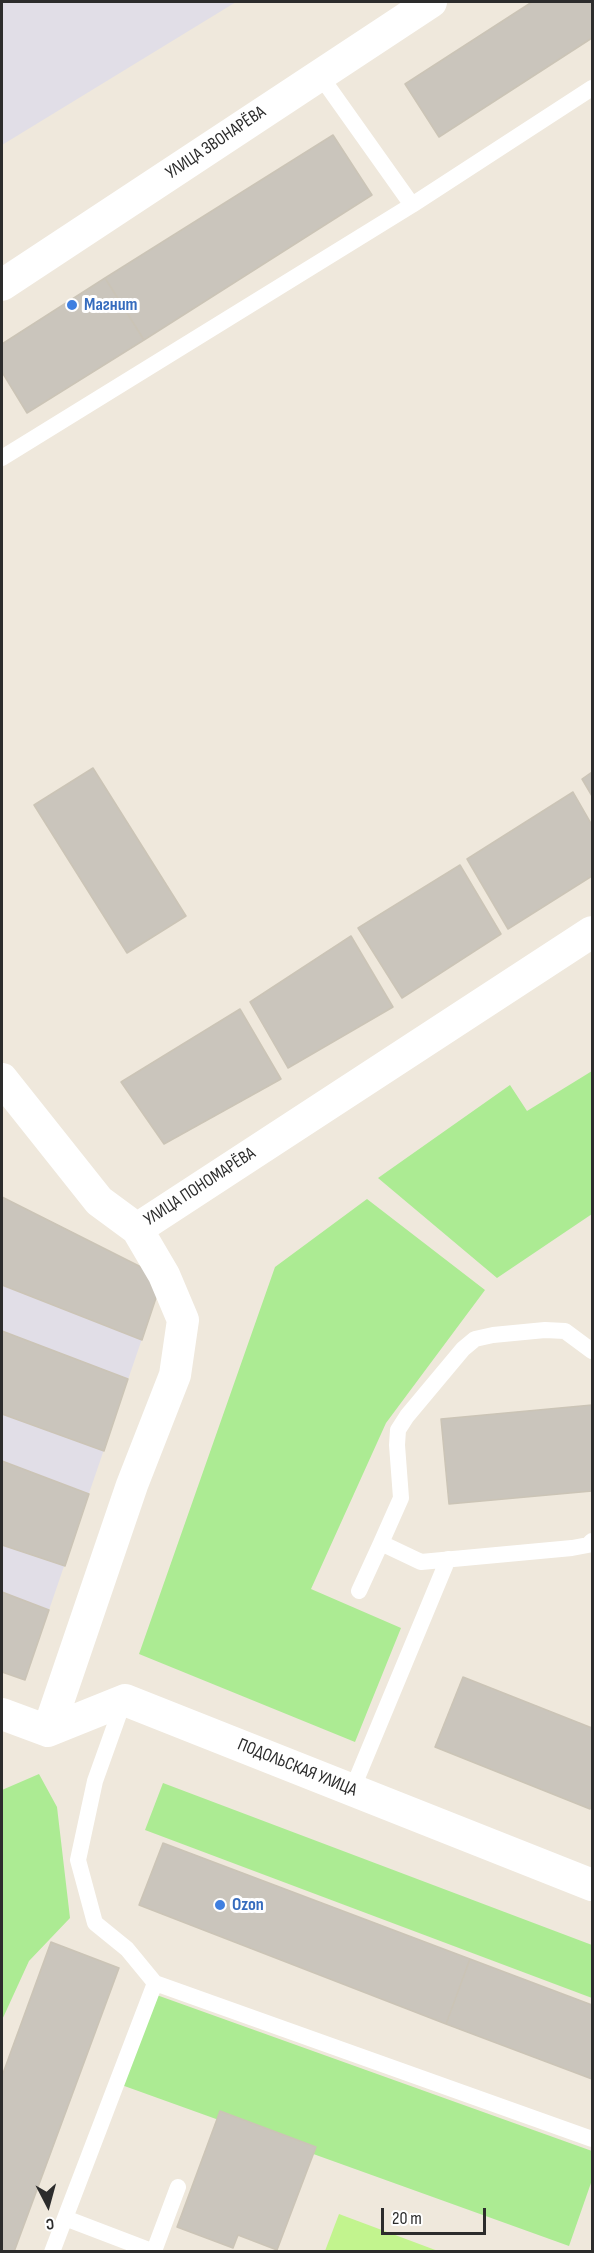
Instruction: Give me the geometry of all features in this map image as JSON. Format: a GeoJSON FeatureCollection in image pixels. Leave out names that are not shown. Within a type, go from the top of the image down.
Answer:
{"type":"FeatureCollection","features":[{"type":"Feature","properties":{"kind":"street","name":"УЛИЦА ЗВОНАРЁВА"},"geometry":{"type":"LineString","coordinates":[[2,285],[431,2]]}},
{"type":"Feature","properties":{"kind":"street","name":"УЛИЦА ПОНОМАРЁВА"},"geometry":{"type":"LineString","coordinates":[[48,1731],[132,1485],[176,1375],[183,1320],[164,1275],[136,1229],[592,932]]}},
{"type":"Feature","properties":{"kind":"street"},"geometry":{"type":"LineString","coordinates":[[2,1079],[99,1201],[136,1229]]}},
{"type":"Feature","properties":{"kind":"street"},"geometry":{"type":"LineString","coordinates":[[2,1714],[48,1731],[125,1700]]}},
{"type":"Feature","properties":{"kind":"street","name":"ПОДОЛЬСКАЯ УЛИЦА"},"geometry":{"type":"LineString","coordinates":[[125,1700],[592,1886]]}},
{"type":"Feature","properties":{"kind":"lane"},"geometry":{"type":"LineString","coordinates":[[319,74],[412,205]]}},
{"type":"Feature","properties":{"kind":"lane"},"geometry":{"type":"LineString","coordinates":[[2,458],[412,205],[592,88]]}},
{"type":"Feature","properties":{"kind":"lane"},"geometry":{"type":"LineString","coordinates":[[358,1591],[401,1498],[398,1430],[406,1416],[463,1349],[475,1339],[545,1330],[565,1331],[592,1351]]}},
{"type":"Feature","properties":{"kind":"lane"},"geometry":{"type":"LineString","coordinates":[[381,1543],[421,1562],[572,1548],[588,1545],[592,1541]]}},
{"type":"Feature","properties":{"kind":"lane"},"geometry":{"type":"LineString","coordinates":[[352,1790],[448,1560]]}},
{"type":"Feature","properties":{"kind":"lane"},"geometry":{"type":"LineString","coordinates":[[125,1700],[95,1781],[78,1860],[95,1923],[127,1949],[155,1983],[592,2139]]}},
{"type":"Feature","properties":{"kind":"lane"},"geometry":{"type":"LineString","coordinates":[[52,2252],[155,1983]]}},
{"type":"Feature","properties":{"kind":"lane"},"geometry":{"type":"LineString","coordinates":[[65,2218],[154,2251],[178,2187]]}},
{"type":"Feature","properties":{"kind":"shaded area"},"geometry":{"type":"Polygon","coordinates":[[[2,2],[236,2],[2,145],[2,2]]]}},
{"type":"Feature","properties":{"kind":"shaded area"},"geometry":{"type":"Polygon","coordinates":[[[2,1197],[143,1268],[157,1295],[25,1680],[2,1672],[2,1197]]]}},
{"type":"Feature","properties":{"kind":"green space"},"geometry":{"type":"Polygon","coordinates":[[[592,1071],[592,1214],[497,1278],[378,1178],[510,1085],[527,1111],[592,1071]]]}},
{"type":"Feature","properties":{"kind":"green space"},"geometry":{"type":"Polygon","coordinates":[[[367,1199],[485,1290],[386,1423],[311,1589],[401,1628],[355,1742],[139,1654],[275,1267],[367,1199]]]}},
{"type":"Feature","properties":{"kind":"green space"},"geometry":{"type":"Polygon","coordinates":[[[39,1774],[57,1807],[70,1918],[29,1961],[2,2020],[2,1790],[39,1774]]]}},
{"type":"Feature","properties":{"kind":"green space"},"geometry":{"type":"Polygon","coordinates":[[[163,1783],[592,1945],[592,1998],[145,1830],[163,1783]]]}},
{"type":"Feature","properties":{"kind":"green space"},"geometry":{"type":"Polygon","coordinates":[[[151,1993],[592,2151],[592,2180],[569,2246],[116,2083],[151,1993]]]}},
{"type":"Feature","properties":{"kind":"green space"},"geometry":{"type":"Polygon","coordinates":[[[339,2214],[438,2251],[325,2251],[339,2214]]]}},
{"type":"Feature","properties":{"kind":"building"},"geometry":{"type":"Polygon","coordinates":[[[532,2],[592,2],[592,38],[439,137],[405,84],[532,2]]]}},
{"type":"Feature","properties":{"kind":"building"},"geometry":{"type":"Polygon","coordinates":[[[333,135],[372,195],[144,340],[105,278],[333,135]]]}},
{"type":"Feature","properties":{"kind":"building"},"geometry":{"type":"Polygon","coordinates":[[[105,278],[144,340],[27,413],[2,372],[2,344],[105,278]]]}},
{"type":"Feature","properties":{"kind":"building"},"geometry":{"type":"Polygon","coordinates":[[[93,768],[186,916],[127,953],[34,805],[93,768]]]}},
{"type":"Feature","properties":{"kind":"building"},"geometry":{"type":"Polygon","coordinates":[[[592,772],[592,796],[582,779],[592,772]]]}},
{"type":"Feature","properties":{"kind":"building"},"geometry":{"type":"Polygon","coordinates":[[[573,792],[592,825],[592,876],[508,929],[467,859],[573,792]]]}},
{"type":"Feature","properties":{"kind":"building"},"geometry":{"type":"Polygon","coordinates":[[[460,865],[501,934],[402,998],[358,928],[460,865]]]}},
{"type":"Feature","properties":{"kind":"building"},"geometry":{"type":"Polygon","coordinates":[[[351,936],[393,1007],[288,1068],[250,1002],[351,936]]]}},
{"type":"Feature","properties":{"kind":"building"},"geometry":{"type":"Polygon","coordinates":[[[240,1009],[281,1079],[164,1144],[121,1082],[240,1009]]]}},
{"type":"Feature","properties":{"kind":"building"},"geometry":{"type":"Polygon","coordinates":[[[2,1197],[143,1268],[157,1295],[142,1340],[2,1285],[2,1197]]]}},
{"type":"Feature","properties":{"kind":"building"},"geometry":{"type":"Polygon","coordinates":[[[2,1331],[128,1379],[104,1451],[2,1414],[2,1331]]]}},
{"type":"Feature","properties":{"kind":"building"},"geometry":{"type":"Polygon","coordinates":[[[592,1405],[592,1491],[449,1504],[441,1419],[592,1405]]]}},
{"type":"Feature","properties":{"kind":"building"},"geometry":{"type":"Polygon","coordinates":[[[2,1461],[89,1494],[65,1566],[2,1545],[2,1461]]]}},
{"type":"Feature","properties":{"kind":"building"},"geometry":{"type":"Polygon","coordinates":[[[2,1592],[49,1610],[25,1680],[2,1672],[2,1592]]]}},
{"type":"Feature","properties":{"kind":"building"},"geometry":{"type":"Polygon","coordinates":[[[463,1677],[592,1728],[592,1803],[590,1809],[435,1747],[463,1677]]]}},
{"type":"Feature","properties":{"kind":"building"},"geometry":{"type":"Polygon","coordinates":[[[163,1843],[470,1959],[446,2024],[139,1905],[163,1843]]]}},
{"type":"Feature","properties":{"kind":"building"},"geometry":{"type":"Polygon","coordinates":[[[51,1942],[119,1968],[14,2252],[2,2252],[2,2076],[51,1942]]]}},
{"type":"Feature","properties":{"kind":"building"},"geometry":{"type":"Polygon","coordinates":[[[470,1959],[592,2005],[592,2079],[446,2024],[470,1959]]]}},
{"type":"Feature","properties":{"kind":"building"},"geometry":{"type":"Polygon","coordinates":[[[220,2111],[316,2147],[277,2250],[238,2235],[233,2248],[177,2227],[220,2111]]]}},
{"type":"Feature","properties":{"kind":"place","name":"Магнит"},"geometry":{"type":"Point","coordinates":[72,305]}},
{"type":"Feature","properties":{"kind":"place","name":"Ozon"},"geometry":{"type":"Point","coordinates":[220,1905]}}]}
